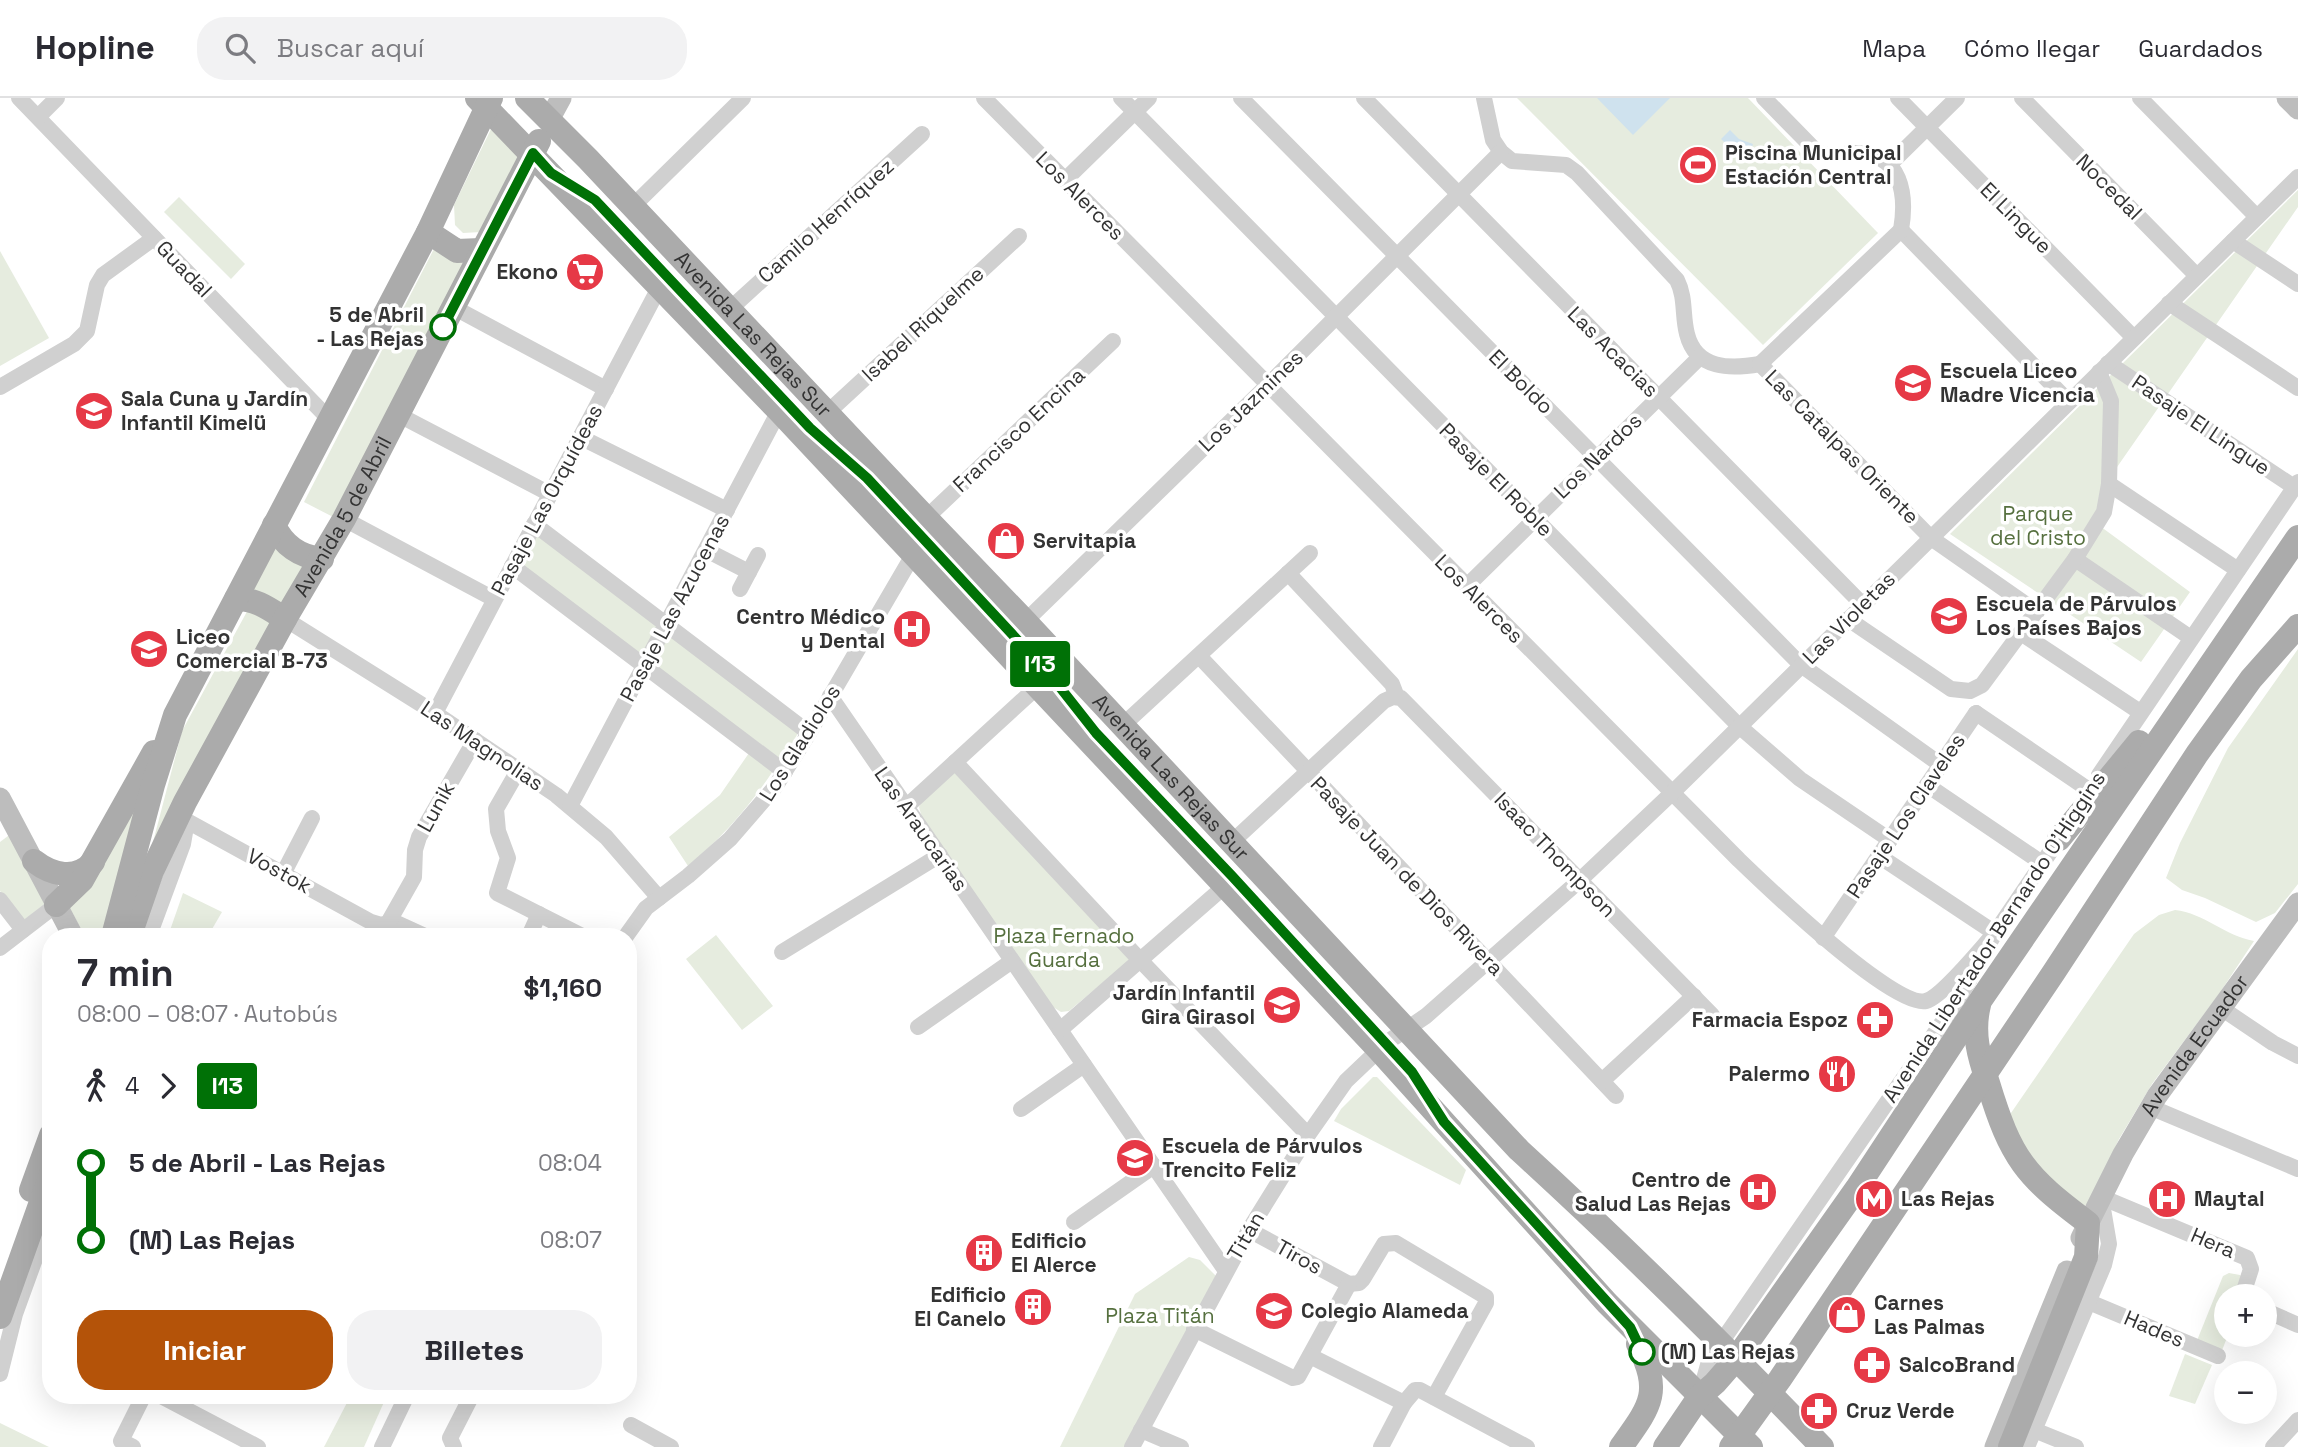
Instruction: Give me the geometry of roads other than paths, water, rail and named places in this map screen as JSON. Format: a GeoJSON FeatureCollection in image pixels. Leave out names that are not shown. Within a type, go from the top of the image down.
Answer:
{"type":"FeatureCollection","features":[{"type":"Feature","properties":{"kind":"main road","name":"Avenida Las Rejas Sur"},"geometry":{"type":"LineString","coordinates":[[527,98],[555,109],[633,206],[1123,725],[1519,1150],[1574,1198],[1771,1392],[1822,1447]]}},
{"type":"Feature","properties":{"kind":"main road"},"geometry":{"type":"LineString","coordinates":[[2287,98],[2298,109]]}},
{"type":"Feature","properties":{"kind":"main road","name":"Avenida Las Rejas Sur"},"geometry":{"type":"LineString","coordinates":[[485,101],[1225,886],[1382,1047],[1630,1327],[1740,1443]]}},
{"type":"Feature","properties":{"kind":"main road"},"geometry":{"type":"LineString","coordinates":[[56,905],[82,880],[175,715],[428,232],[485,101]]}},
{"type":"Feature","properties":{"kind":"main road","name":"Avenida 5 de Abril"},"geometry":{"type":"LineString","coordinates":[[132,928],[152,871],[285,619],[344,519],[555,109]]}},
{"type":"Feature","properties":{"kind":"main road"},"geometry":{"type":"LineString","coordinates":[[428,232],[457,251],[481,250]]}},
{"type":"Feature","properties":{"kind":"main road"},"geometry":{"type":"LineString","coordinates":[[274,525],[294,550],[322,559]]}},
{"type":"Feature","properties":{"kind":"main road","name":"Avenida Libertador Bernardo O'Higgins"},"geometry":{"type":"LineString","coordinates":[[1665,1447],[1699,1397],[1715,1383],[1728,1352],[1857,1188],[1980,1001],[2298,537]]}},
{"type":"Feature","properties":{"kind":"main road"},"geometry":{"type":"LineString","coordinates":[[236,599],[260,603],[285,619]]}},
{"type":"Feature","properties":{"kind":"main road"},"geometry":{"type":"LineString","coordinates":[[1740,1443],[1771,1392],[2298,607]]}},
{"type":"Feature","properties":{"kind":"main road"},"geometry":{"type":"LineString","coordinates":[[2251,679],[2298,626]]}},
{"type":"Feature","properties":{"kind":"main road"},"geometry":{"type":"LineString","coordinates":[[2059,839],[2175,695],[2230,635]]}},
{"type":"Feature","properties":{"kind":"main road"},"geometry":{"type":"LineString","coordinates":[[115,928],[153,785],[175,715]]}},
{"type":"Feature","properties":{"kind":"main road"},"geometry":{"type":"LineString","coordinates":[[0,798],[69,928]]}},
{"type":"Feature","properties":{"kind":"main road"},"geometry":{"type":"LineString","coordinates":[[34,861],[50,871],[66,874],[79,873],[93,862]]}},
{"type":"Feature","properties":{"kind":"main road","name":"Avenida Ecuador"},"geometry":{"type":"LineString","coordinates":[[1995,1447],[2088,1223],[2150,1107],[2298,902]]}},
{"type":"Feature","properties":{"kind":"main road"},"geometry":{"type":"LineString","coordinates":[[1980,1001],[1976,1038],[1999,1122],[2015,1156],[2046,1191],[2088,1223]]}},
{"type":"Feature","properties":{"kind":"main road"},"geometry":{"type":"LineString","coordinates":[[1382,1047],[1420,1054],[1438,1062]]}},
{"type":"Feature","properties":{"kind":"main road"},"geometry":{"type":"LineString","coordinates":[[0,1274],[42,1160]]}},
{"type":"Feature","properties":{"kind":"main road"},"geometry":{"type":"LineString","coordinates":[[0,1317],[42,1199]]}},
{"type":"Feature","properties":{"kind":"main road","name":"Avenida Ecuador"},"geometry":{"type":"LineString","coordinates":[[2010,1447],[2086,1257],[2088,1223]]}},
{"type":"Feature","properties":{"kind":"main road"},"geometry":{"type":"LineString","coordinates":[[1621,1447],[1640,1420],[1652,1391],[1648,1366],[1630,1327]]}},
{"type":"Feature","properties":{"kind":"street","name":"Guadal"},"geometry":{"type":"LineString","coordinates":[[19,98],[330,420]]}},
{"type":"Feature","properties":{"kind":"street"},"geometry":{"type":"LineString","coordinates":[[38,117],[57,98]]}},
{"type":"Feature","properties":{"kind":"street"},"geometry":{"type":"LineString","coordinates":[[633,206],[743,98]]}},
{"type":"Feature","properties":{"kind":"street","name":"Los Alerces"},"geometry":{"type":"LineString","coordinates":[[984,98],[1672,793],[1787,907],[1823,938],[1899,994],[1925,1002],[1942,991],[1995,933]]}},
{"type":"Feature","properties":{"kind":"street","name":"Pasaje El Roble"},"geometry":{"type":"LineString","coordinates":[[1121,98],[1739,726],[1800,779],[1890,840]]}},
{"type":"Feature","properties":{"kind":"street"},"geometry":{"type":"LineString","coordinates":[[1065,180],[1149,98]]}},
{"type":"Feature","properties":{"kind":"street","name":"El Boldo"},"geometry":{"type":"LineString","coordinates":[[1241,98],[1801,666],[1941,765]]}},
{"type":"Feature","properties":{"kind":"street","name":"Las Acacias"},"geometry":{"type":"LineString","coordinates":[[1364,98],[1863,605]]}},
{"type":"Feature","properties":{"kind":"street"},"geometry":{"type":"LineString","coordinates":[[1484,98],[1493,140],[1501,152],[1513,161],[1566,165],[1577,173],[1677,280],[1685,303],[1687,334],[1700,357]]}},
{"type":"Feature","properties":{"kind":"street"},"geometry":{"type":"LineString","coordinates":[[1760,364],[1901,230],[1904,208],[1898,175],[1890,164],[1876,156],[1858,153],[1830,156],[1818,153],[1764,98]]}},
{"type":"Feature","properties":{"kind":"street","name":"El Lingue"},"geometry":{"type":"LineString","coordinates":[[1898,98],[2134,338]]}},
{"type":"Feature","properties":{"kind":"street"},"geometry":{"type":"LineString","coordinates":[[1890,164],[1957,98]]}},
{"type":"Feature","properties":{"kind":"street","name":"Nocedal"},"geometry":{"type":"LineString","coordinates":[[2022,98],[2197,276]]}},
{"type":"Feature","properties":{"kind":"street"},"geometry":{"type":"LineString","coordinates":[[2140,98],[2257,217]]}},
{"type":"Feature","properties":{"kind":"street","name":"Camilo Henríquez"},"geometry":{"type":"LineString","coordinates":[[730,309],[922,134]]}},
{"type":"Feature","properties":{"kind":"street","name":"Los Jazmines"},"geometry":{"type":"LineString","coordinates":[[999,647],[1268,386],[1501,152]]}},
{"type":"Feature","properties":{"kind":"street","name":"Las Violetas"},"geometry":{"type":"LineString","coordinates":[[1382,1047],[1426,1016],[1580,881],[2298,177]]}},
{"type":"Feature","properties":{"kind":"street"},"geometry":{"type":"LineString","coordinates":[[1901,230],[2069,402]]}},
{"type":"Feature","properties":{"kind":"street","name":"Isabel Riquelme"},"geometry":{"type":"LineString","coordinates":[[827,413],[1019,236]]}},
{"type":"Feature","properties":{"kind":"street"},"geometry":{"type":"LineString","coordinates":[[0,387],[82,337],[89,324],[97,285],[103,275],[154,238]]}},
{"type":"Feature","properties":{"kind":"street"},"geometry":{"type":"LineString","coordinates":[[2232,241],[2298,284]]}},
{"type":"Feature","properties":{"kind":"street","name":"Pasaje Las Orquídeas"},"geometry":{"type":"LineString","coordinates":[[435,713],[660,286]]}},
{"type":"Feature","properties":{"kind":"street"},"geometry":{"type":"LineString","coordinates":[[2169,303],[2298,388]]}},
{"type":"Feature","properties":{"kind":"street"},"geometry":{"type":"LineString","coordinates":[[453,307],[606,389]]}},
{"type":"Feature","properties":{"kind":"street","name":"Francisco Encina"},"geometry":{"type":"LineString","coordinates":[[926,518],[1113,341]]}},
{"type":"Feature","properties":{"kind":"street","name":"Las Catalpas Oriente"},"geometry":{"type":"LineString","coordinates":[[1700,357],[1712,365],[1729,368],[1760,364],[1931,538],[2037,612]]}},
{"type":"Feature","properties":{"kind":"street","name":"Los Nardos"},"geometry":{"type":"LineString","coordinates":[[1467,586],[1700,357]]}},
{"type":"Feature","properties":{"kind":"street"},"geometry":{"type":"LineString","coordinates":[[1848,619],[1951,689],[1970,691],[1982,685],[2075,559],[2104,512],[2109,484],[2111,401],[2104,368]]}},
{"type":"Feature","properties":{"kind":"street","name":"Pasaje El Lingue"},"geometry":{"type":"LineString","coordinates":[[2104,368],[2296,484]]}},
{"type":"Feature","properties":{"kind":"street","name":"Pasaje Las Azucenas"},"geometry":{"type":"LineString","coordinates":[[570,806],[779,411]]}},
{"type":"Feature","properties":{"kind":"street"},"geometry":{"type":"LineString","coordinates":[[399,415],[550,494]]}},
{"type":"Feature","properties":{"kind":"street"},"geometry":{"type":"LineString","coordinates":[[580,437],[727,510]]}},
{"type":"Feature","properties":{"kind":"street"},"geometry":{"type":"LineString","coordinates":[[2109,484],[2238,570]]}},
{"type":"Feature","properties":{"kind":"street","name":"Avenida Libertador Bernardo O'Higgins"},"geometry":{"type":"LineString","coordinates":[[1728,1352],[1966,986],[1995,933],[2140,712],[2296,484]]}},
{"type":"Feature","properties":{"kind":"street"},"geometry":{"type":"LineString","coordinates":[[344,519],[494,599]]}},
{"type":"Feature","properties":{"kind":"street"},"geometry":{"type":"LineString","coordinates":[[534,524],[809,733]]}},
{"type":"Feature","properties":{"kind":"street"},"geometry":{"type":"LineString","coordinates":[[706,550],[749,572]]}},
{"type":"Feature","properties":{"kind":"street"},"geometry":{"type":"LineString","coordinates":[[1123,725],[1310,553]]}},
{"type":"Feature","properties":{"kind":"street"},"geometry":{"type":"LineString","coordinates":[[740,589],[758,555]]}},
{"type":"Feature","properties":{"kind":"street","name":"Los Gladiolos"},"geometry":{"type":"LineString","coordinates":[[631,928],[638,916],[730,839],[764,801],[809,733],[913,555]]}},
{"type":"Feature","properties":{"kind":"street"},"geometry":{"type":"LineString","coordinates":[[2075,559],[2191,638]]}},
{"type":"Feature","properties":{"kind":"street"},"geometry":{"type":"LineString","coordinates":[[512,566],[785,772]]}},
{"type":"Feature","properties":{"kind":"street","name":"Isaac Thompson"},"geometry":{"type":"LineString","coordinates":[[1288,573],[1392,684],[1397,697],[1408,703],[1712,1015]]}},
{"type":"Feature","properties":{"kind":"street","name":"Las Magnolias"},"geometry":{"type":"LineString","coordinates":[[285,619],[435,713],[570,806],[619,850],[659,898]]}},
{"type":"Feature","properties":{"kind":"street"},"geometry":{"type":"LineString","coordinates":[[2021,633],[2140,712]]}},
{"type":"Feature","properties":{"kind":"street","name":"Pasaje Juan de Dios Rivera"},"geometry":{"type":"LineString","coordinates":[[1199,656],[1616,1096]]}},
{"type":"Feature","properties":{"kind":"street"},"geometry":{"type":"LineString","coordinates":[[906,807],[1037,687]]}},
{"type":"Feature","properties":{"kind":"street","name":"Pasaje Los Claveles"},"geometry":{"type":"LineString","coordinates":[[1823,938],[1976,713],[1970,691]]}},
{"type":"Feature","properties":{"kind":"street","name":"Las Araucarias"},"geometry":{"type":"LineString","coordinates":[[830,696],[1226,1270]]}},
{"type":"Feature","properties":{"kind":"street"},"geometry":{"type":"LineString","coordinates":[[1232,842],[1384,701],[1397,697]]}},
{"type":"Feature","properties":{"kind":"street"},"geometry":{"type":"LineString","coordinates":[[1976,713],[2089,790]]}},
{"type":"Feature","properties":{"kind":"street","name":"Lunik"},"geometry":{"type":"LineString","coordinates":[[390,920],[414,877],[415,850],[419,837],[475,740]]}},
{"type":"Feature","properties":{"kind":"street"},"geometry":{"type":"LineString","coordinates":[[955,762],[1308,1135]]}},
{"type":"Feature","properties":{"kind":"street"},"geometry":{"type":"LineString","coordinates":[[519,769],[496,809],[498,831],[508,858],[497,893],[566,928]]}},
{"type":"Feature","properties":{"kind":"street"},"geometry":{"type":"LineString","coordinates":[[1927,785],[2042,863]]}},
{"type":"Feature","properties":{"kind":"street"},"geometry":{"type":"LineString","coordinates":[[152,928],[183,844],[186,811]]}},
{"type":"Feature","properties":{"kind":"street","name":"Vostok"},"geometry":{"type":"LineString","coordinates":[[186,811],[365,928]]}},
{"type":"Feature","properties":{"kind":"street"},"geometry":{"type":"LineString","coordinates":[[283,874],[312,818]]}},
{"type":"Feature","properties":{"kind":"street"},"geometry":{"type":"LineString","coordinates":[[782,952],[940,855]]}},
{"type":"Feature","properties":{"kind":"street"},"geometry":{"type":"LineString","coordinates":[[1880,856],[1995,933]]}},
{"type":"Feature","properties":{"kind":"street"},"geometry":{"type":"LineString","coordinates":[[1060,1030],[1225,886]]}},
{"type":"Feature","properties":{"kind":"street"},"geometry":{"type":"LineString","coordinates":[[0,900],[23,930]]}},
{"type":"Feature","properties":{"kind":"street"},"geometry":{"type":"LineString","coordinates":[[0,948],[56,905]]}},
{"type":"Feature","properties":{"kind":"street"},"geometry":{"type":"LineString","coordinates":[[532,928],[539,914]]}},
{"type":"Feature","properties":{"kind":"street"},"geometry":{"type":"LineString","coordinates":[[370,928],[390,920],[408,928]]}},
{"type":"Feature","properties":{"kind":"street"},"geometry":{"type":"LineString","coordinates":[[918,1027],[1012,961]]}},
{"type":"Feature","properties":{"kind":"street"},"geometry":{"type":"LineString","coordinates":[[1602,1081],[1694,996]]}},
{"type":"Feature","properties":{"kind":"street"},"geometry":{"type":"LineString","coordinates":[[2221,1008],[2273,1043],[2298,1056]]}},
{"type":"Feature","properties":{"kind":"street","name":"Titán"},"geometry":{"type":"LineString","coordinates":[[1132,1447],[1226,1270],[1308,1135],[1346,1081],[1382,1047]]}},
{"type":"Feature","properties":{"kind":"street"},"geometry":{"type":"LineString","coordinates":[[1021,1109],[1084,1065]]}},
{"type":"Feature","properties":{"kind":"street"},"geometry":{"type":"LineString","coordinates":[[2150,1107],[2298,1169]]}},
{"type":"Feature","properties":{"kind":"street"},"geometry":{"type":"LineString","coordinates":[[1074,1222],[1154,1166]]}},
{"type":"Feature","properties":{"kind":"street"},"geometry":{"type":"LineString","coordinates":[[2027,1447],[2108,1253],[2101,1197]]}},
{"type":"Feature","properties":{"kind":"street","name":"Hera"},"geometry":{"type":"LineString","coordinates":[[2101,1197],[2247,1258],[2251,1269],[2246,1284]]}},
{"type":"Feature","properties":{"kind":"street","name":"Tiros"},"geometry":{"type":"LineString","coordinates":[[1249,1230],[1349,1284]]}},
{"type":"Feature","properties":{"kind":"street"},"geometry":{"type":"LineString","coordinates":[[1194,1329],[1293,1378],[1298,1377],[1349,1284],[1359,1283],[1363,1279],[1384,1244],[1396,1244],[1486,1297],[1486,1303],[1434,1397]]}},
{"type":"Feature","properties":{"kind":"street"},"geometry":{"type":"LineString","coordinates":[[0,1374],[15,1314],[42,1252]]}},
{"type":"Feature","properties":{"kind":"street","name":"Hades"},"geometry":{"type":"LineString","coordinates":[[2089,1302],[2218,1356]]}},
{"type":"Feature","properties":{"kind":"street"},"geometry":{"type":"LineString","coordinates":[[2277,1316],[2298,1325]]}},
{"type":"Feature","properties":{"kind":"street"},"geometry":{"type":"LineString","coordinates":[[1310,1356],[1404,1403]]}},
{"type":"Feature","properties":{"kind":"street"},"geometry":{"type":"LineString","coordinates":[[1381,1447],[1404,1403],[1415,1390],[1434,1397],[1527,1447]]}},
{"type":"Feature","properties":{"kind":"street"},"geometry":{"type":"LineString","coordinates":[[127,1444],[141,1404]]}},
{"type":"Feature","properties":{"kind":"street"},"geometry":{"type":"LineString","coordinates":[[177,1404],[258,1447]]}},
{"type":"Feature","properties":{"kind":"street"},"geometry":{"type":"LineString","coordinates":[[382,1447],[400,1404]]}},
{"type":"Feature","properties":{"kind":"street"},"geometry":{"type":"LineString","coordinates":[[454,1447],[450,1438],[452,1431],[467,1404]]}},
{"type":"Feature","properties":{"kind":"street"},"geometry":{"type":"LineString","coordinates":[[2273,1447],[2298,1420]]}},
{"type":"Feature","properties":{"kind":"street"},"geometry":{"type":"LineString","coordinates":[[631,1425],[671,1447]]}},
{"type":"Feature","properties":{"kind":"street"},"geometry":{"type":"LineString","coordinates":[[1141,1430],[1181,1447]]}},
{"type":"Feature","properties":{"kind":"street"},"geometry":{"type":"LineString","coordinates":[[2034,1430],[2076,1447]]}},
{"type":"Feature","properties":{"kind":"water"},"geometry":{"type":"Polygon","coordinates":[[[1597,98],[1670,98],[1633,135],[1597,98]]]}},
{"type":"Feature","properties":{"kind":"water"},"geometry":{"type":"Polygon","coordinates":[[[1730,130],[1739,139],[1753,144],[1749,156],[1732,149],[1721,139],[1730,130]]]}},
{"type":"Feature","properties":{"kind":"place","name":"Piscina Municipal Estación Central"},"geometry":{"type":"Point","coordinates":[1698,165]}},
{"type":"Feature","properties":{"kind":"place","name":"Ekono"},"geometry":{"type":"Point","coordinates":[585,272]}},
{"type":"Feature","properties":{"kind":"place","name":"5 de Abril - Las Rejas"},"geometry":{"type":"Point","coordinates":[443,327]}},
{"type":"Feature","properties":{"kind":"place","name":"Escuela Liceo Madre Vicencia"},"geometry":{"type":"Point","coordinates":[1913,383]}},
{"type":"Feature","properties":{"kind":"place","name":"Sala Cuna y Jardín Infantil Kimelü"},"geometry":{"type":"Point","coordinates":[94,411]}},
{"type":"Feature","properties":{"kind":"place","name":"Servitapia"},"geometry":{"type":"Point","coordinates":[1006,541]}},
{"type":"Feature","properties":{"kind":"place","name":"Escuela de Párvulos Los Países Bajos"},"geometry":{"type":"Point","coordinates":[1949,616]}},
{"type":"Feature","properties":{"kind":"place","name":"Centro Médico y Dental"},"geometry":{"type":"Point","coordinates":[912,629]}},
{"type":"Feature","properties":{"kind":"place","name":"Liceo Comercial B-73"},"geometry":{"type":"Point","coordinates":[149,649]}},
{"type":"Feature","properties":{"kind":"place","name":"Jardín Infantil Gira Girasol"},"geometry":{"type":"Point","coordinates":[1282,1005]}},
{"type":"Feature","properties":{"kind":"place","name":"Farmacia Espoz"},"geometry":{"type":"Point","coordinates":[1875,1020]}},
{"type":"Feature","properties":{"kind":"place","name":"Palermo"},"geometry":{"type":"Point","coordinates":[1837,1074]}},
{"type":"Feature","properties":{"kind":"place","name":"Escuela de Párvulos Trencito Feliz"},"geometry":{"type":"Point","coordinates":[1135,1158]}},
{"type":"Feature","properties":{"kind":"place","name":"Centro de Salud Las Rejas"},"geometry":{"type":"Point","coordinates":[1758,1192]}},
{"type":"Feature","properties":{"kind":"place","name":"Las Rejas"},"geometry":{"type":"Point","coordinates":[1874,1199]}},
{"type":"Feature","properties":{"kind":"place","name":"Maytal"},"geometry":{"type":"Point","coordinates":[2167,1199]}},
{"type":"Feature","properties":{"kind":"place","name":"Edificio El Alerce"},"geometry":{"type":"Point","coordinates":[984,1253]}},
{"type":"Feature","properties":{"kind":"place","name":"Edificio El Canelo"},"geometry":{"type":"Point","coordinates":[1033,1307]}},
{"type":"Feature","properties":{"kind":"place","name":"Colegio Alameda"},"geometry":{"type":"Point","coordinates":[1274,1311]}},
{"type":"Feature","properties":{"kind":"place","name":"Carnes Las Palmas"},"geometry":{"type":"Point","coordinates":[1847,1315]}},
{"type":"Feature","properties":{"kind":"place","name":"(M) Las Rejas"},"geometry":{"type":"Point","coordinates":[1642,1352]}},
{"type":"Feature","properties":{"kind":"place","name":"SalcoBrand"},"geometry":{"type":"Point","coordinates":[1872,1365]}},
{"type":"Feature","properties":{"kind":"place","name":"Cruz Verde"},"geometry":{"type":"Point","coordinates":[1819,1411]}},
{"type":"Feature","properties":{"kind":"park label","name":"Parque del Cristo"},"geometry":{"type":"Point","coordinates":[2038,526]}},
{"type":"Feature","properties":{"kind":"park label","name":"Plaza Fernado Guarda"},"geometry":{"type":"Point","coordinates":[1064,948]}},
{"type":"Feature","properties":{"kind":"park label","name":"Plaza Titán"},"geometry":{"type":"Point","coordinates":[1160,1316]}}]}
